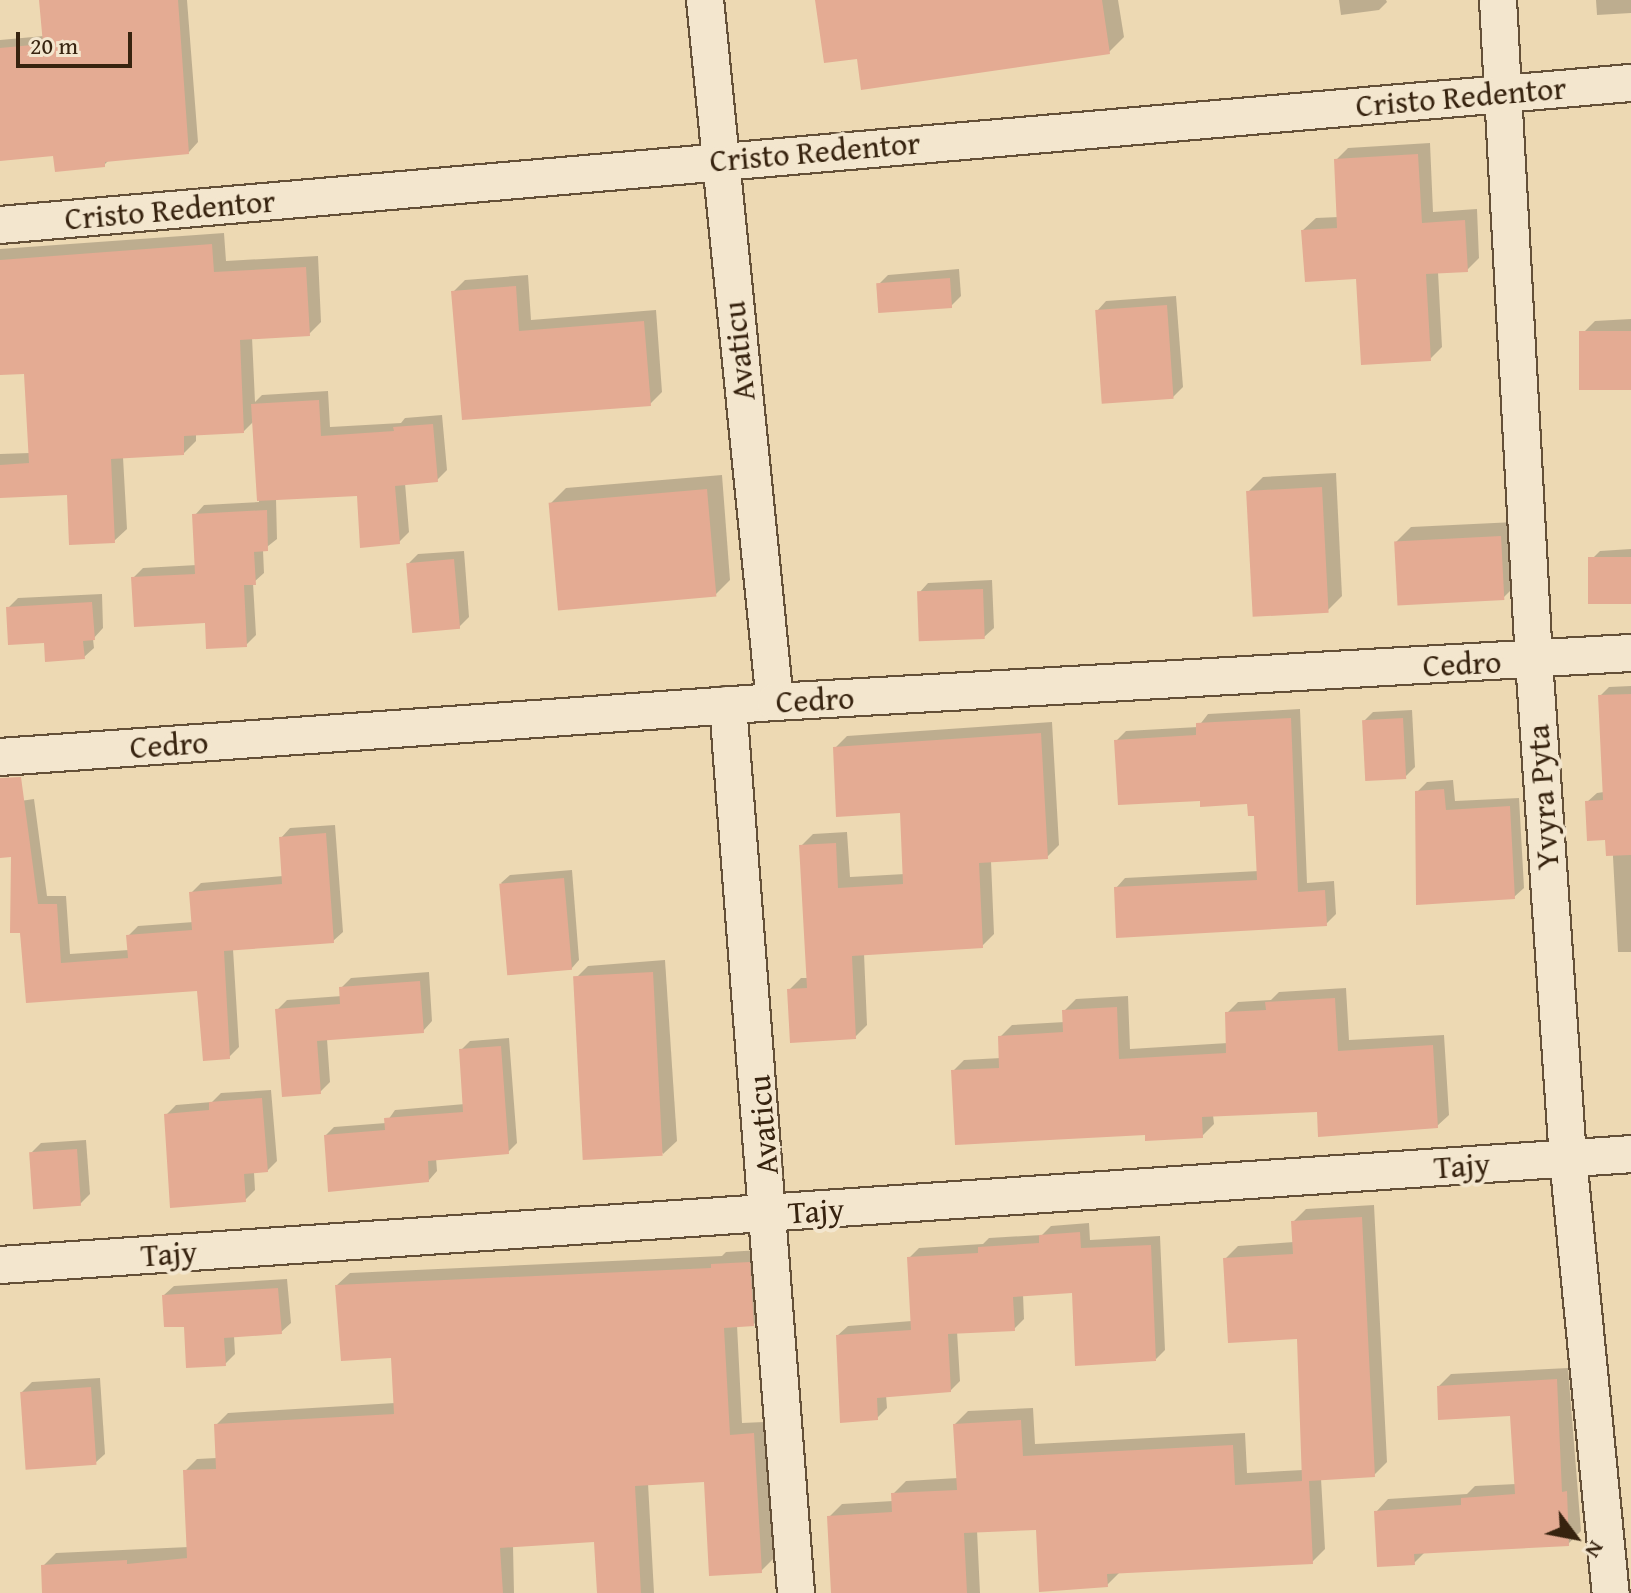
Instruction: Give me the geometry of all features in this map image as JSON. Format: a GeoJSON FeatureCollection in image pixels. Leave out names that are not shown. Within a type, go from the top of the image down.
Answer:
{"type":"FeatureCollection","features":[{"type":"Feature","properties":{"kind":"street","name":"Avaticu"},"geometry":{"type":"LineString","coordinates":[[705,0],[775,702]]}},
{"type":"Feature","properties":{"kind":"street","name":"Yvyra Pyta"},"geometry":{"type":"LineString","coordinates":[[1498,0],[1534,660],[1568,1158],[1611,1593]]}},
{"type":"Feature","properties":{"kind":"street","name":"Cristo Redentor"},"geometry":{"type":"LineString","coordinates":[[0,225],[1631,83]]}},
{"type":"Feature","properties":{"kind":"street","name":"Cedro"},"geometry":{"type":"LineString","coordinates":[[0,757],[775,702],[1631,653]]}},
{"type":"Feature","properties":{"kind":"street","name":"Avaticu"},"geometry":{"type":"LineString","coordinates":[[728,705],[770,1215],[796,1593]]}},
{"type":"Feature","properties":{"kind":"street","name":"Tajy"},"geometry":{"type":"LineString","coordinates":[[0,1265],[1631,1154]]}},
{"type":"Feature","properties":{"kind":"building"},"geometry":{"type":"Polygon","coordinates":[[[39,0],[178,0],[189,154],[105,162],[105,167],[55,172],[53,156],[0,161],[0,48],[43,44],[39,0]]]}},
{"type":"Feature","properties":{"kind":"building"},"geometry":{"type":"Polygon","coordinates":[[[815,0],[1102,0],[1110,54],[861,90],[857,59],[824,63],[815,0]]]}},
{"type":"Feature","properties":{"kind":"building"},"geometry":{"type":"Polygon","coordinates":[[[1418,154],[1422,223],[1465,220],[1468,272],[1426,274],[1431,361],[1361,365],[1356,279],[1305,282],[1301,230],[1337,228],[1334,159],[1418,154]]]}},
{"type":"Feature","properties":{"kind":"building"},"geometry":{"type":"Polygon","coordinates":[[[212,244],[214,272],[306,267],[310,336],[240,340],[244,433],[184,436],[184,455],[111,459],[115,543],[69,545],[67,495],[0,498],[0,465],[29,463],[24,374],[0,375],[0,260],[212,244]]]}},
{"type":"Feature","properties":{"kind":"building"},"geometry":{"type":"Polygon","coordinates":[[[950,278],[952,308],[878,313],[876,283],[950,278]]]}},
{"type":"Feature","properties":{"kind":"building"},"geometry":{"type":"Polygon","coordinates":[[[516,286],[519,331],[644,321],[651,406],[462,420],[451,291],[516,286]]]}},
{"type":"Feature","properties":{"kind":"building"},"geometry":{"type":"Polygon","coordinates":[[[1167,305],[1174,399],[1102,404],[1095,310],[1167,305]]]}},
{"type":"Feature","properties":{"kind":"building"},"geometry":{"type":"Polygon","coordinates":[[[1579,331],[1631,331],[1631,390],[1579,390],[1579,331]]]}},
{"type":"Feature","properties":{"kind":"building"},"geometry":{"type":"Polygon","coordinates":[[[319,400],[321,436],[394,431],[393,427],[433,424],[438,482],[395,486],[400,544],[360,548],[357,496],[257,501],[251,404],[319,400]]]}},
{"type":"Feature","properties":{"kind":"building"},"geometry":{"type":"Polygon","coordinates":[[[1322,487],[1329,613],[1253,617],[1246,491],[1322,487]]]}},
{"type":"Feature","properties":{"kind":"building"},"geometry":{"type":"Polygon","coordinates":[[[707,489],[716,597],[558,610],[549,503],[707,489]]]}},
{"type":"Feature","properties":{"kind":"building"},"geometry":{"type":"Polygon","coordinates":[[[267,510],[268,551],[254,552],[256,585],[244,585],[247,647],[206,649],[205,623],[134,627],[131,577],[195,574],[192,514],[267,510]]]}},
{"type":"Feature","properties":{"kind":"building"},"geometry":{"type":"Polygon","coordinates":[[[1501,536],[1504,600],[1397,606],[1394,542],[1501,536]]]}},
{"type":"Feature","properties":{"kind":"building"},"geometry":{"type":"Polygon","coordinates":[[[1588,557],[1631,557],[1631,604],[1588,604],[1588,557]]]}},
{"type":"Feature","properties":{"kind":"building"},"geometry":{"type":"Polygon","coordinates":[[[454,559],[460,629],[412,633],[406,563],[454,559]]]}},
{"type":"Feature","properties":{"kind":"building"},"geometry":{"type":"Polygon","coordinates":[[[983,589],[985,639],[919,641],[917,591],[983,589]]]}},
{"type":"Feature","properties":{"kind":"building"},"geometry":{"type":"Polygon","coordinates":[[[92,602],[95,640],[83,641],[85,659],[45,662],[44,643],[8,645],[6,607],[92,602]]]}},
{"type":"Feature","properties":{"kind":"building"},"geometry":{"type":"Polygon","coordinates":[[[1631,694],[1631,855],[1606,856],[1605,840],[1587,841],[1585,801],[1603,800],[1598,695],[1631,694]]]}},
{"type":"Feature","properties":{"kind":"building"},"geometry":{"type":"Polygon","coordinates":[[[1291,718],[1298,892],[1325,890],[1327,926],[1116,938],[1114,887],[1257,880],[1254,816],[1248,816],[1247,804],[1200,807],[1200,801],[1118,805],[1114,740],[1196,735],[1196,723],[1291,718]]]}},
{"type":"Feature","properties":{"kind":"building"},"geometry":{"type":"Polygon","coordinates":[[[1403,718],[1406,779],[1365,781],[1362,720],[1403,718]]]}},
{"type":"Feature","properties":{"kind":"building"},"geometry":{"type":"Polygon","coordinates":[[[1041,733],[1048,859],[979,863],[983,948],[852,956],[856,1039],[790,1043],[787,989],[807,988],[799,845],[836,843],[838,888],[903,884],[900,813],[836,817],[833,747],[1041,733]]]}},
{"type":"Feature","properties":{"kind":"building"},"geometry":{"type":"Polygon","coordinates":[[[21,777],[38,904],[57,904],[61,963],[128,958],[126,935],[192,930],[189,892],[282,884],[279,837],[326,833],[334,943],[224,951],[230,1059],[203,1061],[197,991],[26,1003],[20,933],[10,933],[11,857],[0,858],[0,778],[21,777]]]}},
{"type":"Feature","properties":{"kind":"building"},"geometry":{"type":"Polygon","coordinates":[[[1444,789],[1446,810],[1510,806],[1515,899],[1416,905],[1415,791],[1444,789]]]}},
{"type":"Feature","properties":{"kind":"building"},"geometry":{"type":"Polygon","coordinates":[[[564,878],[572,970],[507,975],[499,884],[564,878]]]}},
{"type":"Feature","properties":{"kind":"building"},"geometry":{"type":"Polygon","coordinates":[[[653,972],[663,1156],[583,1160],[573,976],[653,972]]]}},
{"type":"Feature","properties":{"kind":"building"},"geometry":{"type":"Polygon","coordinates":[[[420,981],[424,1033],[317,1041],[321,1094],[282,1097],[275,1009],[340,1004],[339,987],[420,981]]]}},
{"type":"Feature","properties":{"kind":"building"},"geometry":{"type":"Polygon","coordinates":[[[1335,998],[1338,1051],[1433,1045],[1438,1128],[1318,1137],[1317,1112],[1202,1117],[1203,1138],[1145,1141],[1145,1135],[955,1145],[951,1070],[999,1068],[998,1036],[1063,1032],[1062,1010],[1117,1007],[1119,1059],[1226,1053],[1225,1012],[1266,1010],[1265,1002],[1335,998]]]}},
{"type":"Feature","properties":{"kind":"building"},"geometry":{"type":"Polygon","coordinates":[[[501,1046],[509,1154],[428,1161],[429,1182],[328,1192],[324,1135],[385,1130],[384,1118],[463,1112],[459,1049],[501,1046]]]}},
{"type":"Feature","properties":{"kind":"building"},"geometry":{"type":"Polygon","coordinates":[[[262,1098],[268,1172],[244,1174],[246,1202],[170,1208],[164,1114],[209,1110],[209,1102],[262,1098]]]}},
{"type":"Feature","properties":{"kind":"building"},"geometry":{"type":"Polygon","coordinates":[[[77,1149],[81,1206],[33,1209],[29,1152],[77,1149]]]}},
{"type":"Feature","properties":{"kind":"building"},"geometry":{"type":"Polygon","coordinates":[[[1362,1217],[1375,1477],[1309,1481],[1313,1564],[1107,1574],[1108,1587],[1039,1592],[1036,1530],[964,1533],[967,1593],[831,1593],[827,1516],[892,1512],[891,1493],[957,1490],[953,1424],[1021,1420],[1023,1456],[1233,1445],[1235,1485],[1302,1481],[1297,1339],[1228,1343],[1223,1258],[1293,1254],[1291,1221],[1362,1217]]]}},
{"type":"Feature","properties":{"kind":"building"},"geometry":{"type":"Polygon","coordinates":[[[1080,1232],[1081,1248],[1151,1245],[1156,1361],[1075,1366],[1072,1293],[1013,1297],[1015,1331],[948,1334],[951,1392],[877,1398],[878,1420],[840,1423],[836,1335],[911,1330],[907,1257],[978,1253],[978,1247],[1039,1243],[1039,1235],[1080,1232]]]}},
{"type":"Feature","properties":{"kind":"building"},"geometry":{"type":"Polygon","coordinates":[[[750,1262],[754,1326],[724,1328],[730,1435],[754,1433],[762,1573],[709,1576],[704,1482],[635,1486],[641,1593],[597,1593],[594,1542],[500,1548],[503,1593],[42,1593],[41,1565],[127,1560],[127,1564],[187,1558],[183,1470],[216,1469],[214,1424],[394,1414],[391,1358],[341,1361],[335,1285],[711,1268],[711,1264],[750,1262]]]}},
{"type":"Feature","properties":{"kind":"building"},"geometry":{"type":"Polygon","coordinates":[[[278,1288],[282,1334],[224,1338],[226,1366],[186,1368],[184,1327],[164,1327],[162,1295],[278,1288]]]}},
{"type":"Feature","properties":{"kind":"building"},"geometry":{"type":"Polygon","coordinates":[[[1557,1379],[1562,1492],[1567,1491],[1569,1546],[1414,1554],[1415,1565],[1377,1567],[1374,1511],[1461,1505],[1461,1498],[1515,1494],[1510,1416],[1438,1420],[1437,1386],[1557,1379]]]}},
{"type":"Feature","properties":{"kind":"building"},"geometry":{"type":"Polygon","coordinates":[[[91,1387],[96,1465],[26,1470],[20,1392],[91,1387]]]}}]}
